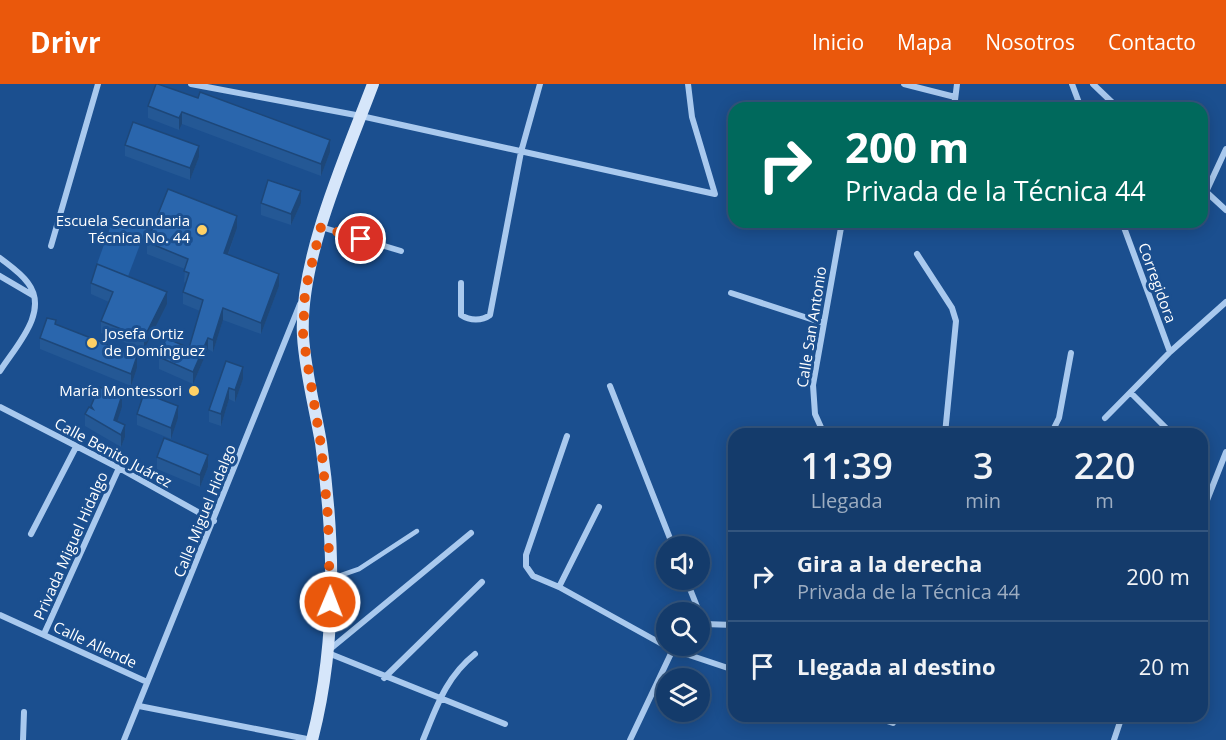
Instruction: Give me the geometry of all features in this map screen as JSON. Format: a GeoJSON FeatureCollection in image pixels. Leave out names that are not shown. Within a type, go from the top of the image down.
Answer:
{"type":"FeatureCollection","features":[{"type":"Feature","properties":{"kind":"street"},"geometry":{"type":"LineString","coordinates":[[51,246],[98,84]]}},
{"type":"Feature","properties":{"kind":"street"},"geometry":{"type":"LineString","coordinates":[[190,84],[361,116],[715,194],[692,117],[688,84]]}},
{"type":"Feature","properties":{"kind":"street"},"geometry":{"type":"LineString","coordinates":[[139,706],[312,740],[329,652],[331,578],[321,445],[303,336],[305,291],[321,227],[373,84]]}},
{"type":"Feature","properties":{"kind":"street"},"geometry":{"type":"LineString","coordinates":[[461,283],[461,315],[468,319],[485,319],[493,308],[521,153],[540,84]]}},
{"type":"Feature","properties":{"kind":"street"},"geometry":{"type":"LineString","coordinates":[[904,84],[955,97]]}},
{"type":"Feature","properties":{"kind":"street"},"geometry":{"type":"LineString","coordinates":[[955,102],[957,84]]}},
{"type":"Feature","properties":{"kind":"street"},"geometry":{"type":"LineString","coordinates":[[1072,84],[1079,102]]}},
{"type":"Feature","properties":{"kind":"street"},"geometry":{"type":"LineString","coordinates":[[1093,84],[1112,102]]}},
{"type":"Feature","properties":{"kind":"street"},"geometry":{"type":"LineString","coordinates":[[1208,183],[1226,149]]}},
{"type":"Feature","properties":{"kind":"street"},"geometry":{"type":"LineString","coordinates":[[1208,194],[1226,210]]}},
{"type":"Feature","properties":{"kind":"street"},"geometry":{"type":"LineString","coordinates":[[321,227],[401,251]]}},
{"type":"Feature","properties":{"kind":"street","name":"Calle San Antonio"},"geometry":{"type":"LineString","coordinates":[[821,428],[815,414],[813,385],[841,228]]}},
{"type":"Feature","properties":{"kind":"street","name":"Corregidora"},"geometry":{"type":"LineString","coordinates":[[1124,228],[1170,351]]}},
{"type":"Feature","properties":{"kind":"street"},"geometry":{"type":"LineString","coordinates":[[917,254],[952,308],[956,321],[946,428]]}},
{"type":"Feature","properties":{"kind":"street"},"geometry":{"type":"LineString","coordinates":[[0,258],[28,283],[35,296],[34,317],[0,371]]}},
{"type":"Feature","properties":{"kind":"street"},"geometry":{"type":"LineString","coordinates":[[0,276],[35,296]]}},
{"type":"Feature","properties":{"kind":"street","name":"Calle Miguel Hidalgo"},"geometry":{"type":"LineString","coordinates":[[124,740],[305,291]]}},
{"type":"Feature","properties":{"kind":"street"},"geometry":{"type":"LineString","coordinates":[[731,293],[823,323]]}},
{"type":"Feature","properties":{"kind":"street"},"geometry":{"type":"LineString","coordinates":[[1105,418],[1170,351],[1226,302]]}},
{"type":"Feature","properties":{"kind":"street"},"geometry":{"type":"LineString","coordinates":[[1054,428],[1059,418],[1071,353]]}},
{"type":"Feature","properties":{"kind":"street"},"geometry":{"type":"LineString","coordinates":[[610,386],[669,536]]}},
{"type":"Feature","properties":{"kind":"street"},"geometry":{"type":"LineString","coordinates":[[1131,393],[1166,428]]}},
{"type":"Feature","properties":{"kind":"street","name":"Calle Benito Juárez"},"geometry":{"type":"LineString","coordinates":[[0,407],[119,468],[214,521]]}},
{"type":"Feature","properties":{"kind":"street"},"geometry":{"type":"LineString","coordinates":[[567,436],[526,555],[526,567],[533,576],[559,587],[656,638]]}},
{"type":"Feature","properties":{"kind":"street"},"geometry":{"type":"LineString","coordinates":[[31,534],[75,447]]}},
{"type":"Feature","properties":{"kind":"street"},"geometry":{"type":"LineString","coordinates":[[1208,498],[1226,452]]}},
{"type":"Feature","properties":{"kind":"street","name":"Privada Miguel Hidalgo"},"geometry":{"type":"LineString","coordinates":[[44,634],[119,468]]}},
{"type":"Feature","properties":{"kind":"street"},"geometry":{"type":"LineString","coordinates":[[559,587],[599,507]]}},
{"type":"Feature","properties":{"kind":"street"},"geometry":{"type":"LineString","coordinates":[[329,652],[471,533]]}},
{"type":"Feature","properties":{"kind":"street"},"geometry":{"type":"LineString","coordinates":[[384,678],[482,582]]}},
{"type":"Feature","properties":{"kind":"street","name":"Calle Allende"},"geometry":{"type":"LineString","coordinates":[[0,615],[147,682]]}},
{"type":"Feature","properties":{"kind":"street"},"geometry":{"type":"LineString","coordinates":[[710,626],[728,626]]}},
{"type":"Feature","properties":{"kind":"street"},"geometry":{"type":"LineString","coordinates":[[329,652],[384,678],[505,724]]}},
{"type":"Feature","properties":{"kind":"street"},"geometry":{"type":"LineString","coordinates":[[423,740],[440,699],[457,668],[475,654]]}},
{"type":"Feature","properties":{"kind":"street"},"geometry":{"type":"LineString","coordinates":[[631,739],[669,656]]}},
{"type":"Feature","properties":{"kind":"street"},"geometry":{"type":"LineString","coordinates":[[697,656],[728,668]]}},
{"type":"Feature","properties":{"kind":"street"},"geometry":{"type":"LineString","coordinates":[[23,740],[24,712]]}},
{"type":"Feature","properties":{"kind":"street"},"geometry":{"type":"LineString","coordinates":[[1114,740],[1120,722]]}},
{"type":"Feature","properties":{"kind":"lane"},"geometry":{"type":"LineString","coordinates":[[331,578],[359,569],[417,531]]}},
{"type":"Feature","properties":{"kind":"shaded area"},"geometry":{"type":"Polygon","coordinates":[[[115,214],[147,226],[127,279],[96,267],[115,214]]]}},
{"type":"Feature","properties":{"kind":"building"},"geometry":{"type":"Polygon","coordinates":[[[156,84],[198,98],[200,92],[330,140],[321,164],[182,112],[179,118],[148,106],[156,84]]]}},
{"type":"Feature","properties":{"kind":"building"},"geometry":{"type":"Polygon","coordinates":[[[133,122],[199,146],[190,168],[125,145],[133,122]]]}},
{"type":"Feature","properties":{"kind":"building"},"geometry":{"type":"Polygon","coordinates":[[[268,180],[301,191],[291,214],[261,203],[268,180]]]}},
{"type":"Feature","properties":{"kind":"building"},"geometry":{"type":"Polygon","coordinates":[[[168,189],[237,216],[224,253],[279,274],[261,323],[223,308],[213,340],[208,338],[193,372],[159,357],[166,338],[189,348],[203,300],[183,292],[189,273],[184,271],[188,259],[147,242],[168,189]]]}},
{"type":"Feature","properties":{"kind":"building"},"geometry":{"type":"Polygon","coordinates":[[[97,264],[167,292],[144,338],[101,321],[113,292],[91,283],[97,264]]]}},
{"type":"Feature","properties":{"kind":"building"},"geometry":{"type":"Polygon","coordinates":[[[47,318],[56,320],[55,324],[137,356],[131,374],[40,338],[47,318]]]}},
{"type":"Feature","properties":{"kind":"building"},"geometry":{"type":"Polygon","coordinates":[[[226,361],[243,367],[235,390],[229,388],[221,414],[209,410],[226,361]]]}},
{"type":"Feature","properties":{"kind":"building"},"geometry":{"type":"Polygon","coordinates":[[[99,387],[122,395],[114,420],[125,425],[121,435],[85,414],[89,407],[93,409],[91,406],[99,387]]]}},
{"type":"Feature","properties":{"kind":"building"},"geometry":{"type":"Polygon","coordinates":[[[144,393],[178,406],[171,428],[137,414],[144,393]]]}},
{"type":"Feature","properties":{"kind":"building"},"geometry":{"type":"Polygon","coordinates":[[[164,438],[208,455],[200,475],[157,457],[164,438]]]}},
{"type":"Feature","properties":{"kind":"place","name":"Escuela Secundaria Técnica No. 44"},"geometry":{"type":"Point","coordinates":[202,230]}},
{"type":"Feature","properties":{"kind":"place","name":"Josefa Ortiz de Domínguez"},"geometry":{"type":"Point","coordinates":[92,343]}},
{"type":"Feature","properties":{"kind":"place","name":"María Montessori"},"geometry":{"type":"Point","coordinates":[194,391]}},
{"type":"Feature","properties":{"kind":"route"},"geometry":{"type":"LineString","coordinates":[[330,602],[328,517],[321,445],[303,336],[305,291],[321,227],[361,239]]}}]}
